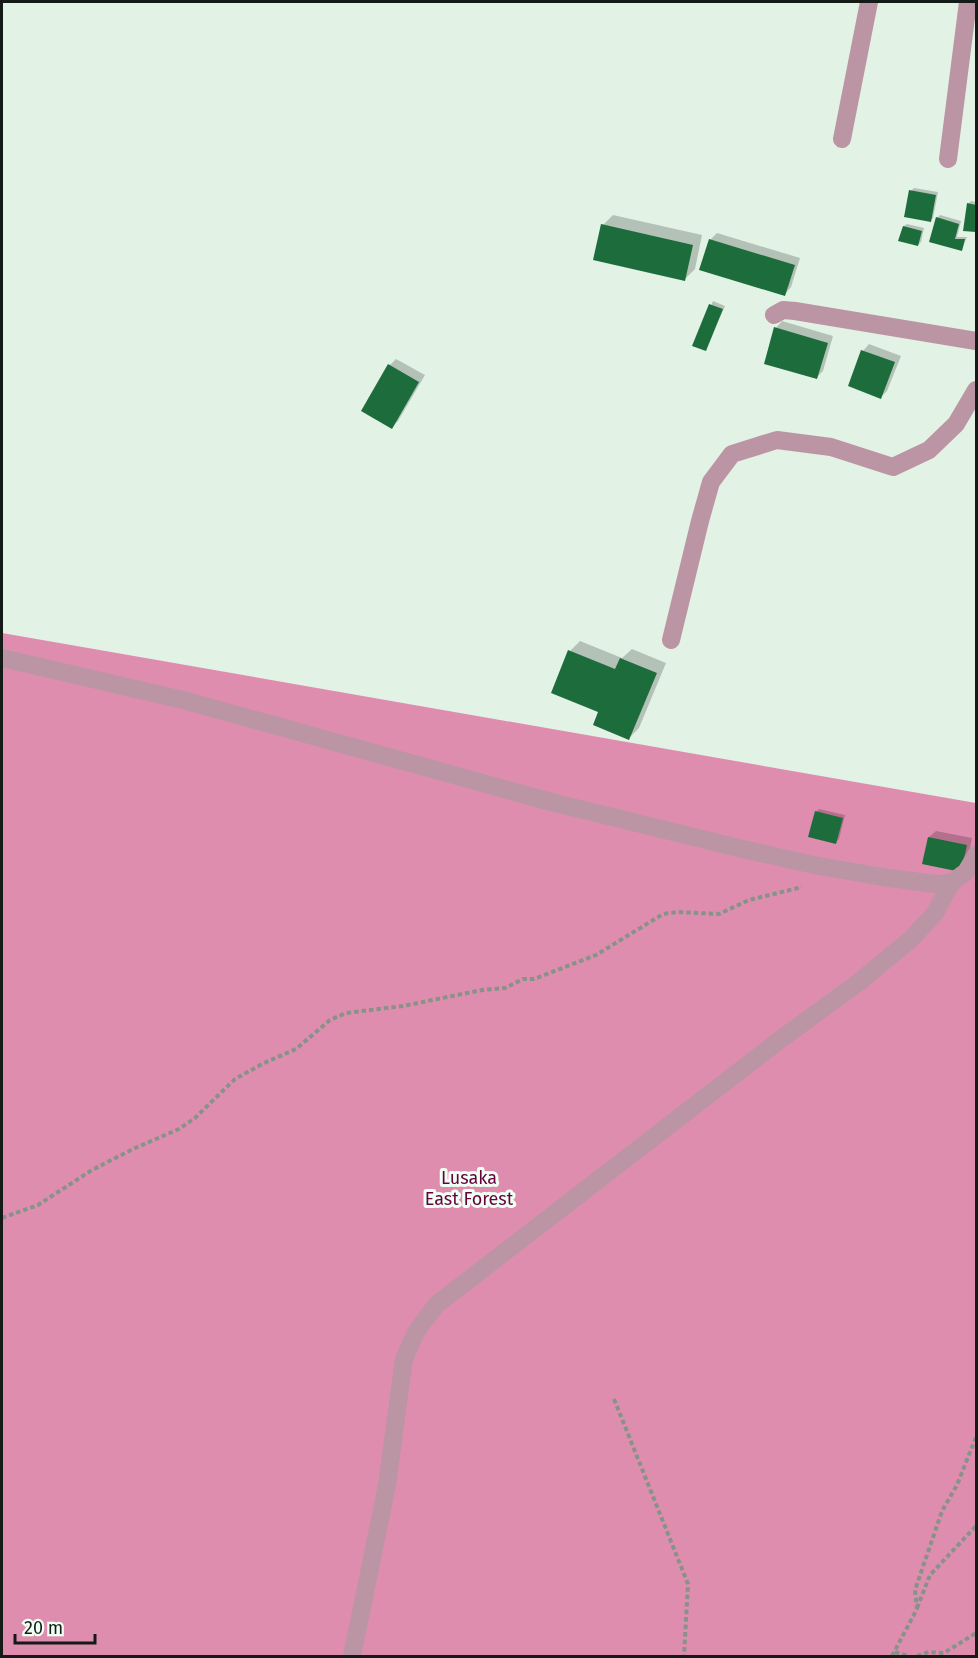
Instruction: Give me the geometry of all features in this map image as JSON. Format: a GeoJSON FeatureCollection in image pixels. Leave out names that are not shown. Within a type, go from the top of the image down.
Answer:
{"type":"FeatureCollection","features":[{"type":"Feature","properties":{"kind":"street"},"geometry":{"type":"LineString","coordinates":[[842,139],[869,2]]}},
{"type":"Feature","properties":{"kind":"street"},"geometry":{"type":"LineString","coordinates":[[948,159],[968,2]]}},
{"type":"Feature","properties":{"kind":"street"},"geometry":{"type":"LineString","coordinates":[[774,315],[783,310],[795,311],[976,341]]}},
{"type":"Feature","properties":{"kind":"street"},"geometry":{"type":"LineString","coordinates":[[671,640],[711,482],[732,454],[777,440],[831,447],[893,467],[929,450],[956,424],[976,390]]}},
{"type":"Feature","properties":{"kind":"street"},"geometry":{"type":"LineString","coordinates":[[2,658],[28,662],[194,702],[551,802],[747,850],[838,869],[935,884],[951,883]]}},
{"type":"Feature","properties":{"kind":"street"},"geometry":{"type":"LineString","coordinates":[[352,1656],[387,1485],[404,1359],[416,1332],[436,1305],[912,939],[935,913],[951,883],[966,872],[976,855]]}},
{"type":"Feature","properties":{"kind":"path"},"geometry":{"type":"LineString","coordinates":[[2,1218],[38,1205],[112,1159],[179,1129],[195,1118],[235,1079],[296,1049],[330,1020],[346,1013],[403,1006],[482,990],[505,988],[523,979],[534,979],[596,955],[663,914],[678,912],[719,914],[749,900],[808,885],[838,869]]}},
{"type":"Feature","properties":{"kind":"path"},"geometry":{"type":"LineString","coordinates":[[614,1400],[688,1584],[684,1656]]}},
{"type":"Feature","properties":{"kind":"path"},"geometry":{"type":"LineString","coordinates":[[917,1609],[915,1590],[938,1522],[957,1485],[976,1437]]}},
{"type":"Feature","properties":{"kind":"path"},"geometry":{"type":"LineString","coordinates":[[891,1656],[896,1651],[906,1626],[917,1609],[930,1575],[976,1526]]}},
{"type":"Feature","properties":{"kind":"path"},"geometry":{"type":"LineString","coordinates":[[917,1656],[944,1653],[976,1633]]}},
{"type":"Feature","properties":{"kind":"path"},"geometry":{"type":"LineString","coordinates":[[896,1651],[908,1656]]}},
{"type":"Feature","properties":{"kind":"green space","name":"Lusaka East Forest"},"geometry":{"type":"Polygon","coordinates":[[[2,633],[976,803],[976,1656],[2,1656],[2,633]]]}},
{"type":"Feature","properties":{"kind":"building"},"geometry":{"type":"Polygon","coordinates":[[[909,190],[936,195],[931,222],[904,217],[909,190]]]}},
{"type":"Feature","properties":{"kind":"building"},"geometry":{"type":"Polygon","coordinates":[[[967,203],[976,205],[976,232],[963,231],[967,203]]]}},
{"type":"Feature","properties":{"kind":"building"},"geometry":{"type":"Polygon","coordinates":[[[936,217],[959,224],[955,239],[965,239],[962,251],[929,242],[936,217]]]}},
{"type":"Feature","properties":{"kind":"building"},"geometry":{"type":"Polygon","coordinates":[[[601,224],[693,245],[685,281],[593,260],[601,224]]]}},
{"type":"Feature","properties":{"kind":"building"},"geometry":{"type":"Polygon","coordinates":[[[903,226],[922,231],[918,246],[898,241],[903,226]]]}},
{"type":"Feature","properties":{"kind":"building"},"geometry":{"type":"Polygon","coordinates":[[[709,239],[795,265],[785,296],[699,270],[709,239]]]}},
{"type":"Feature","properties":{"kind":"building"},"geometry":{"type":"Polygon","coordinates":[[[709,304],[723,309],[706,351],[692,346],[709,304]]]}},
{"type":"Feature","properties":{"kind":"building"},"geometry":{"type":"Polygon","coordinates":[[[774,327],[828,343],[817,379],[764,364],[774,327]]]}},
{"type":"Feature","properties":{"kind":"building"},"geometry":{"type":"Polygon","coordinates":[[[861,350],[895,362],[881,399],[848,386],[861,350]]]}},
{"type":"Feature","properties":{"kind":"building"},"geometry":{"type":"Polygon","coordinates":[[[388,364],[419,382],[392,429],[361,411],[388,364]]]}},
{"type":"Feature","properties":{"kind":"building"},"geometry":{"type":"Polygon","coordinates":[[[568,650],[615,669],[620,658],[657,673],[629,740],[593,725],[598,712],[551,693],[568,650]]]}},
{"type":"Feature","properties":{"kind":"building"},"geometry":{"type":"Polygon","coordinates":[[[815,811],[843,818],[836,844],[808,837],[815,811]]]}},
{"type":"Feature","properties":{"kind":"building"},"geometry":{"type":"Polygon","coordinates":[[[928,837],[967,845],[961,872],[922,864],[928,837]]]}}]}
